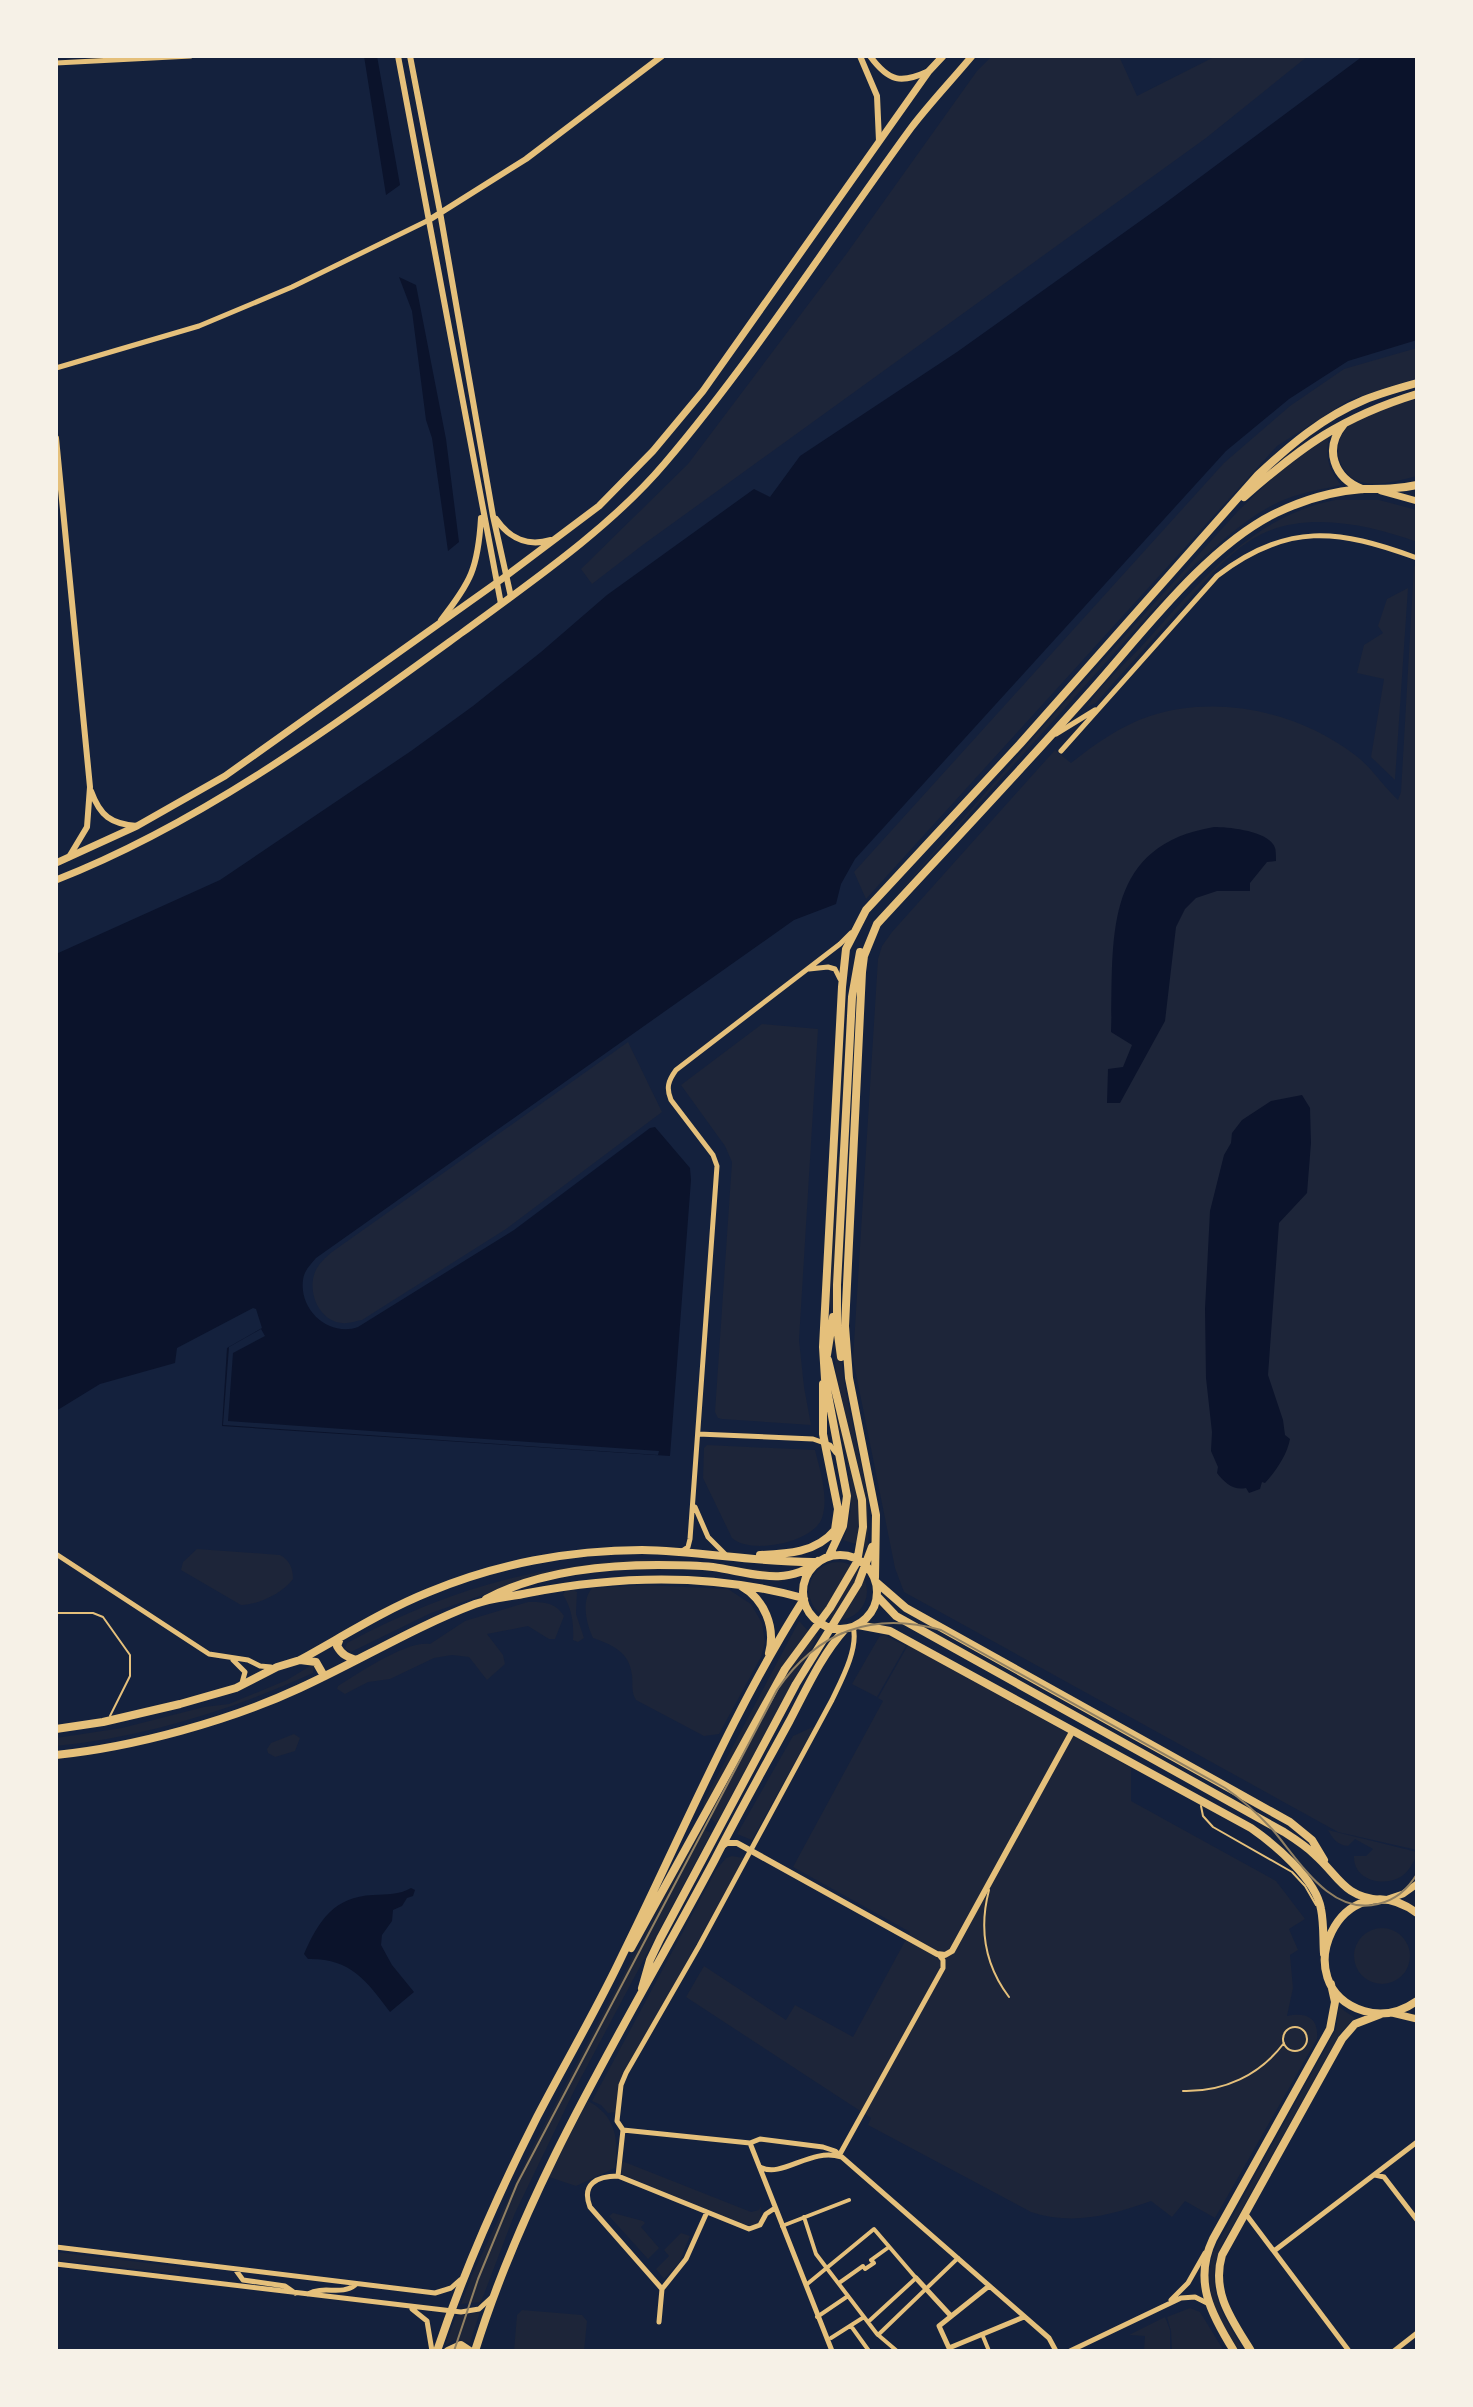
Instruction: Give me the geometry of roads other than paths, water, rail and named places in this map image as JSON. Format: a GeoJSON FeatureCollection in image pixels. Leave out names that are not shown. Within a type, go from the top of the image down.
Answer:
{"type":"FeatureCollection","features":[{"type":"Feature","properties":{"kind":"main road"},"geometry":{"type":"LineString","coordinates":[[56,863],[137,826],[225,776],[599,506],[653,451],[703,391],[929,71],[943,56]]}},
{"type":"Feature","properties":{"kind":"main road"},"geometry":{"type":"LineString","coordinates":[[56,880],[100,863],[223,798],[380,692],[591,536],[663,466],[789,303],[913,126],[972,56]]}},
{"type":"Feature","properties":{"kind":"main road"},"geometry":{"type":"LineString","coordinates":[[829,1556],[845,1515],[845,1482],[823,1363],[825,1299],[842,987],[846,949],[856,927],[866,910],[1030,733],[1258,475],[1312,429],[1366,399],[1417,383]]}},
{"type":"Feature","properties":{"kind":"main road"},"geometry":{"type":"LineString","coordinates":[[1226,514],[1328,430],[1417,394]]}},
{"type":"Feature","properties":{"kind":"main road"},"geometry":{"type":"LineString","coordinates":[[1352,418],[1341,426],[1335,437],[1332,451],[1334,464],[1341,476],[1363,489]]}},
{"type":"Feature","properties":{"kind":"main road"},"geometry":{"type":"LineString","coordinates":[[642,1988],[660,1939],[796,1684],[858,1584],[871,1553],[874,1528],[872,1501],[839,1341],[837,1285],[855,969],[860,953],[877,924],[1181,589],[1224,549],[1273,514],[1303,501],[1363,489],[1417,485]]}},
{"type":"Feature","properties":{"kind":"main road"},"geometry":{"type":"LineString","coordinates":[[1378,490],[1417,501]]}},
{"type":"Feature","properties":{"kind":"main road"},"geometry":{"type":"LineString","coordinates":[[448,2351],[461,2345],[473,2351],[513,2243],[544,2173],[642,1988],[819,1665],[852,1627],[871,1613],[877,1596],[876,1515],[849,1378],[845,1326],[862,972],[864,956],[877,924]]}},
{"type":"Feature","properties":{"kind":"main road"},"geometry":{"type":"LineString","coordinates":[[56,1755],[124,1744],[237,1713],[281,1697],[516,1585],[550,1575],[655,1565],[711,1567],[778,1578],[799,1574],[818,1561],[831,1545],[837,1521],[836,1497],[821,1419],[823,1379],[837,1285]]}},
{"type":"Feature","properties":{"kind":"main road"},"geometry":{"type":"LineString","coordinates":[[622,1958],[642,1931],[785,1669],[838,1596],[857,1562],[863,1527],[862,1500],[829,1366],[825,1299]]}},
{"type":"Feature","properties":{"kind":"main road"},"geometry":{"type":"LineString","coordinates":[[743,1557],[794,1552],[825,1542],[841,1518],[845,1482]]}},
{"type":"Feature","properties":{"kind":"main road"},"geometry":{"type":"LineString","coordinates":[[56,1729],[236,1688],[277,1667],[300,1660],[428,1592],[493,1570],[541,1559],[589,1553],[681,1552],[818,1562]]}},
{"type":"Feature","properties":{"kind":"main road"},"geometry":{"type":"LineString","coordinates":[[435,2351],[465,2275],[537,2118],[622,1958],[681,1830],[803,1598],[806,1577],[818,1562],[829,1556],[853,1557],[864,1563],[875,1580],[906,1608],[1299,1827],[1317,1846],[1332,1874]]}},
{"type":"Feature","properties":{"kind":"main road"},"geometry":{"type":"LineString","coordinates":[[760,1586],[770,1582],[773,1574],[770,1564],[761,1560]]}},
{"type":"Feature","properties":{"kind":"main road"},"geometry":{"type":"LineString","coordinates":[[477,1603],[548,1589],[630,1580],[686,1579],[760,1586],[803,1598]]}},
{"type":"Feature","properties":{"kind":"main road"},"geometry":{"type":"LineString","coordinates":[[733,1583],[754,1597],[770,1624],[772,1645],[763,1671]]}},
{"type":"Feature","properties":{"kind":"main road"},"geometry":{"type":"LineString","coordinates":[[877,1596],[896,1616],[1291,1837],[1317,1856],[1354,1893],[1400,1903],[1417,1913]]}},
{"type":"Feature","properties":{"kind":"main road"},"geometry":{"type":"LineString","coordinates":[[803,1598],[809,1613],[819,1623],[832,1628],[890,1631],[1251,1828],[1282,1854],[1309,1882],[1316,1894],[1321,1906],[1324,1954],[1335,2002],[1330,2029],[1213,2239],[1204,2272],[1207,2303],[1234,2351]]}},
{"type":"Feature","properties":{"kind":"main road"},"geometry":{"type":"LineString","coordinates":[[340,1638],[337,1646],[340,1651],[358,1660]]}},
{"type":"Feature","properties":{"kind":"main road"},"geometry":{"type":"LineString","coordinates":[[300,1660],[316,1662],[324,1676]]}},
{"type":"Feature","properties":{"kind":"main road"},"geometry":{"type":"LineString","coordinates":[[1072,1732],[1078,1722],[1075,1716]]}},
{"type":"Feature","properties":{"kind":"main road"},"geometry":{"type":"LineString","coordinates":[[1211,1792],[1223,1784]]}},
{"type":"Feature","properties":{"kind":"main road"},"geometry":{"type":"LineString","coordinates":[[1324,1954],[1333,1927],[1345,1912],[1362,1903],[1403,1894],[1417,1884]]}},
{"type":"Feature","properties":{"kind":"main road"},"geometry":{"type":"LineString","coordinates":[[1331,1984],[1349,2004],[1366,2012],[1392,2013],[1417,2019]]}},
{"type":"Feature","properties":{"kind":"main road"},"geometry":{"type":"LineString","coordinates":[[1392,2013],[1417,2001]]}},
{"type":"Feature","properties":{"kind":"main road"},"geometry":{"type":"LineString","coordinates":[[1251,2351],[1224,2306],[1218,2283],[1224,2250],[1342,2039],[1355,2024],[1381,2014]]}},
{"type":"Feature","properties":{"kind":"street"},"geometry":{"type":"LineString","coordinates":[[56,63],[191,56]]}},
{"type":"Feature","properties":{"kind":"street"},"geometry":{"type":"LineString","coordinates":[[398,56],[501,604]]}},
{"type":"Feature","properties":{"kind":"street"},"geometry":{"type":"LineString","coordinates":[[410,56],[493,516],[511,597]]}},
{"type":"Feature","properties":{"kind":"street"},"geometry":{"type":"LineString","coordinates":[[56,368],[199,326],[292,287],[429,220],[526,159],[662,56]]}},
{"type":"Feature","properties":{"kind":"street"},"geometry":{"type":"LineString","coordinates":[[860,56],[877,96],[879,144]]}},
{"type":"Feature","properties":{"kind":"street"},"geometry":{"type":"LineString","coordinates":[[870,56],[883,72],[898,79],[911,79],[929,71]]}},
{"type":"Feature","properties":{"kind":"street"},"geometry":{"type":"LineString","coordinates":[[56,438],[90,787],[87,827],[69,857]]}},
{"type":"Feature","properties":{"kind":"street"},"geometry":{"type":"LineString","coordinates":[[435,626],[468,585],[475,568],[482,507]]}},
{"type":"Feature","properties":{"kind":"street"},"geometry":{"type":"LineString","coordinates":[[493,516],[503,530],[515,539],[539,544],[555,539]]}},
{"type":"Feature","properties":{"kind":"street"},"geometry":{"type":"LineString","coordinates":[[1061,751],[1217,576],[1239,559],[1264,546],[1291,538],[1319,535],[1347,537],[1417,558]]}},
{"type":"Feature","properties":{"kind":"street"},"geometry":{"type":"LineString","coordinates":[[1048,739],[1099,707]]}},
{"type":"Feature","properties":{"kind":"street"},"geometry":{"type":"LineString","coordinates":[[90,787],[97,806],[110,821],[137,826]]}},
{"type":"Feature","properties":{"kind":"street"},"geometry":{"type":"LineString","coordinates":[[681,1552],[690,1543],[717,1166],[713,1155],[671,1100],[668,1081],[676,1070],[840,944],[856,927]]}},
{"type":"Feature","properties":{"kind":"street"},"geometry":{"type":"LineString","coordinates":[[808,969],[835,969],[840,974],[842,987]]}},
{"type":"Feature","properties":{"kind":"street"},"geometry":{"type":"LineString","coordinates":[[698,1434],[822,1441],[830,1445],[841,1461]]}},
{"type":"Feature","properties":{"kind":"street"},"geometry":{"type":"LineString","coordinates":[[693,1502],[708,1537],[727,1555]]}},
{"type":"Feature","properties":{"kind":"street"},"geometry":{"type":"LineString","coordinates":[[56,1554],[216,1657],[248,1660],[266,1668],[277,1667]]}},
{"type":"Feature","properties":{"kind":"street"},"geometry":{"type":"LineString","coordinates":[[618,2176],[623,2130],[617,2121],[623,2079],[840,1683],[854,1640],[852,1627]]}},
{"type":"Feature","properties":{"kind":"street"},"geometry":{"type":"LineString","coordinates":[[232,1659],[245,1672],[242,1683],[236,1688]]}},
{"type":"Feature","properties":{"kind":"street"},"geometry":{"type":"LineString","coordinates":[[937,1954],[945,1955],[952,1951],[1072,1732]]}},
{"type":"Feature","properties":{"kind":"street"},"geometry":{"type":"LineString","coordinates":[[719,1850],[732,1843],[751,1850],[943,1960],[943,1968],[840,2154]]}},
{"type":"Feature","properties":{"kind":"street"},"geometry":{"type":"LineString","coordinates":[[623,2130],[750,2143],[760,2139],[830,2148],[1049,2338],[1056,2351]]}},
{"type":"Feature","properties":{"kind":"street"},"geometry":{"type":"LineString","coordinates":[[1274,2251],[1417,2142]]}},
{"type":"Feature","properties":{"kind":"street"},"geometry":{"type":"LineString","coordinates":[[750,2143],[832,2351]]}},
{"type":"Feature","properties":{"kind":"street"},"geometry":{"type":"LineString","coordinates":[[760,2167],[775,2171],[819,2154],[838,2156],[849,2162]]}},
{"type":"Feature","properties":{"kind":"street"},"geometry":{"type":"LineString","coordinates":[[1384,2177],[1385,2167]]}},
{"type":"Feature","properties":{"kind":"street"},"geometry":{"type":"LineString","coordinates":[[1374,2175],[1384,2177],[1417,2220]]}},
{"type":"Feature","properties":{"kind":"street"},"geometry":{"type":"LineString","coordinates":[[662,2289],[590,2207],[588,2188],[599,2178],[618,2176],[753,2229],[775,2208]]}},
{"type":"Feature","properties":{"kind":"street"},"geometry":{"type":"LineString","coordinates":[[781,2222],[849,2200]]}},
{"type":"Feature","properties":{"kind":"street"},"geometry":{"type":"LineString","coordinates":[[659,2322],[662,2289],[686,2259],[707,2212]]}},
{"type":"Feature","properties":{"kind":"street"},"geometry":{"type":"LineString","coordinates":[[1245,2213],[1349,2351]]}},
{"type":"Feature","properties":{"kind":"street"},"geometry":{"type":"LineString","coordinates":[[804,2217],[816,2254],[878,2335],[897,2351]]}},
{"type":"Feature","properties":{"kind":"street"},"geometry":{"type":"LineString","coordinates":[[805,2285],[874,2229],[951,2316]]}},
{"type":"Feature","properties":{"kind":"street"},"geometry":{"type":"LineString","coordinates":[[1157,2310],[1184,2288],[1213,2239]]}},
{"type":"Feature","properties":{"kind":"street"},"geometry":{"type":"LineString","coordinates":[[56,2247],[435,2293],[451,2288],[465,2275]]}},
{"type":"Feature","properties":{"kind":"street"},"geometry":{"type":"LineString","coordinates":[[839,2284],[863,2266],[865,2269],[874,2263],[871,2260],[889,2247]]}},
{"type":"Feature","properties":{"kind":"street"},"geometry":{"type":"LineString","coordinates":[[878,2335],[958,2258]]}},
{"type":"Feature","properties":{"kind":"street"},"geometry":{"type":"LineString","coordinates":[[56,2264],[451,2311],[479,2309],[494,2294]]}},
{"type":"Feature","properties":{"kind":"street"},"geometry":{"type":"LineString","coordinates":[[235,2269],[243,2280],[285,2286],[296,2293]]}},
{"type":"Feature","properties":{"kind":"street"},"geometry":{"type":"LineString","coordinates":[[868,2322],[916,2278]]}},
{"type":"Feature","properties":{"kind":"street"},"geometry":{"type":"LineString","coordinates":[[304,2294],[320,2289],[345,2290],[356,2284]]}},
{"type":"Feature","properties":{"kind":"street"},"geometry":{"type":"LineString","coordinates":[[989,2286],[939,2326],[949,2349],[1024,2317]]}},
{"type":"Feature","properties":{"kind":"street"},"geometry":{"type":"LineString","coordinates":[[817,2317],[848,2296]]}},
{"type":"Feature","properties":{"kind":"street"},"geometry":{"type":"LineString","coordinates":[[1070,2351],[1186,2297],[1199,2298],[1207,2303]]}},
{"type":"Feature","properties":{"kind":"street"},"geometry":{"type":"LineString","coordinates":[[404,2306],[417,2311],[427,2321],[435,2351]]}},
{"type":"Feature","properties":{"kind":"street"},"geometry":{"type":"LineString","coordinates":[[831,2338],[864,2317]]}},
{"type":"Feature","properties":{"kind":"street"},"geometry":{"type":"LineString","coordinates":[[851,2326],[869,2351]]}},
{"type":"Feature","properties":{"kind":"street"},"geometry":{"type":"LineString","coordinates":[[1394,2351],[1417,2333]]}},
{"type":"Feature","properties":{"kind":"street"},"geometry":{"type":"LineString","coordinates":[[982,2334],[989,2351]]}},
{"type":"Feature","properties":{"kind":"lane"},"geometry":{"type":"LineString","coordinates":[[56,1613],[93,1613],[105,1619],[130,1655],[130,1676],[112,1717]]}},
{"type":"Feature","properties":{"kind":"lane"},"geometry":{"type":"LineString","coordinates":[[1201,1802],[1203,1816],[1210,1825],[1299,1879],[1310,1894],[1322,1922]]}},
{"type":"Feature","properties":{"kind":"lane"},"geometry":{"type":"LineString","coordinates":[[998,1867],[986,1903],[984,1937],[993,1969],[1009,1997]]}},
{"type":"Feature","properties":{"kind":"lane"},"geometry":{"type":"LineString","coordinates":[[1183,2091],[1213,2089],[1241,2080],[1265,2064],[1284,2043],[1285,2034],[1292,2027],[1302,2029],[1306,2036],[1305,2045],[1298,2050],[1289,2049],[1284,2043]]}},
{"type":"Feature","properties":{"kind":"tram line"},"geometry":{"type":"LineString","coordinates":[[454,2351],[478,2279],[517,2184],[777,1690],[810,1653],[829,1640],[870,1625],[892,1623],[941,1630],[1225,1788],[1267,1823],[1317,1883],[1345,1902],[1361,1905],[1390,1900],[1401,1893],[1417,1874]]}}]}
